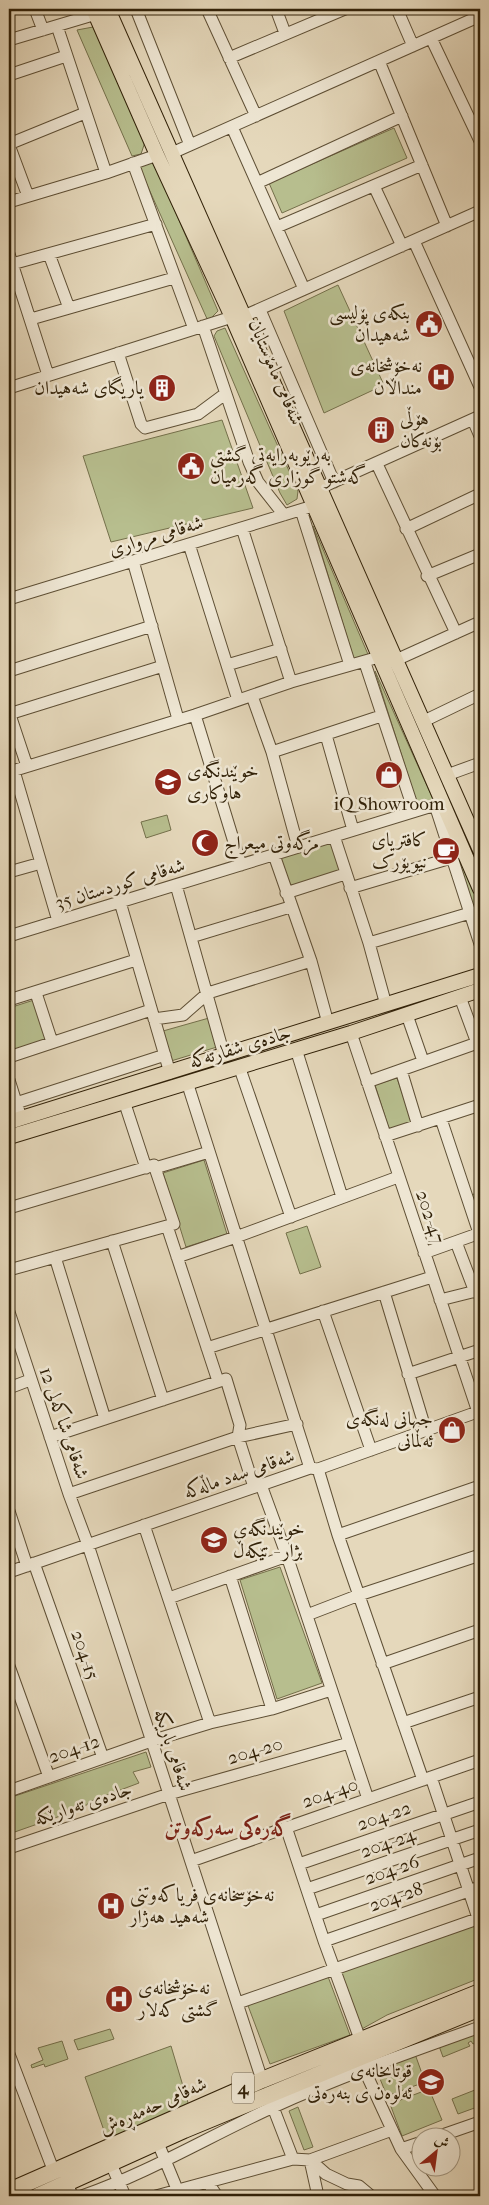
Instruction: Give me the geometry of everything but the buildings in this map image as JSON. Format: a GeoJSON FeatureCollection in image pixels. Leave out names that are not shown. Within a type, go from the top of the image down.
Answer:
{"type":"FeatureCollection","features":[{"type":"Feature","properties":{"kind":"highway","name":"شەقامی حەمەڕەش"},"geometry":{"type":"LineString","coordinates":[[34,2191],[54,2172],[262,2080],[391,2026],[480,1992]]}},
{"type":"Feature","properties":{"kind":"highway","name":"شەقامی حەمەڕەش"},"geometry":{"type":"LineString","coordinates":[[9,2191],[70,2189],[111,2164],[184,2130],[270,2102],[480,2008]]}},
{"type":"Feature","properties":{"kind":"highway"},"geometry":{"type":"LineString","coordinates":[[391,2026],[396,2044]]}},
{"type":"Feature","properties":{"kind":"main road","name":"شەقامی مامۆستایان"},"geometry":{"type":"LineString","coordinates":[[99,10],[172,153],[271,394],[320,488],[447,775],[476,830],[480,850]]}},
{"type":"Feature","properties":{"kind":"main road","name":"شەقامی مامۆستایان"},"geometry":{"type":"LineString","coordinates":[[99,10],[157,155],[238,317]]}},
{"type":"Feature","properties":{"kind":"main road","name":"شەقامی مامۆستایان"},"geometry":{"type":"LineString","coordinates":[[283,420],[307,508],[379,657],[439,804],[480,889]]}},
{"type":"Feature","properties":{"kind":"main road","name":"جادەی شقارتەکە"},"geometry":{"type":"LineString","coordinates":[[9,1137],[124,1102],[138,1090],[170,1073],[480,975]]}},
{"type":"Feature","properties":{"kind":"main road","name":"جادەی شقارتەکە"},"geometry":{"type":"LineString","coordinates":[[15,1120],[138,1090],[187,1082],[351,1033],[480,990]]}},
{"type":"Feature","properties":{"kind":"street"},"geometry":{"type":"LineString","coordinates":[[35,9],[43,30]]}},
{"type":"Feature","properties":{"kind":"street"},"geometry":{"type":"LineString","coordinates":[[136,9],[190,145]]}},
{"type":"Feature","properties":{"kind":"street"},"geometry":{"type":"LineString","coordinates":[[207,9],[256,116]]}},
{"type":"Feature","properties":{"kind":"street"},"geometry":{"type":"LineString","coordinates":[[276,9],[286,33]]}},
{"type":"Feature","properties":{"kind":"street"},"geometry":{"type":"LineString","coordinates":[[229,58],[332,11],[345,9]]}},
{"type":"Feature","properties":{"kind":"street"},"geometry":{"type":"LineString","coordinates":[[397,9],[413,46]]}},
{"type":"Feature","properties":{"kind":"street"},"geometry":{"type":"LineString","coordinates":[[9,40],[56,26],[99,10]]}},
{"type":"Feature","properties":{"kind":"street"},"geometry":{"type":"LineString","coordinates":[[172,153],[480,16]]}},
{"type":"Feature","properties":{"kind":"street"},"geometry":{"type":"LineString","coordinates":[[56,26],[106,172]]}},
{"type":"Feature","properties":{"kind":"street"},"geometry":{"type":"LineString","coordinates":[[431,38],[480,141]]}},
{"type":"Feature","properties":{"kind":"street"},"geometry":{"type":"LineString","coordinates":[[9,75],[66,56]]}},
{"type":"Feature","properties":{"kind":"street"},"geometry":{"type":"LineString","coordinates":[[379,61],[447,226]]}},
{"type":"Feature","properties":{"kind":"street"},"geometry":{"type":"LineString","coordinates":[[28,196],[9,144],[85,113]]}},
{"type":"Feature","properties":{"kind":"street"},"geometry":{"type":"LineString","coordinates":[[257,183],[402,116]]}},
{"type":"Feature","properties":{"kind":"street"},"geometry":{"type":"LineString","coordinates":[[232,127],[304,289]]}},
{"type":"Feature","properties":{"kind":"street"},"geometry":{"type":"LineString","coordinates":[[9,202],[157,155]]}},
{"type":"Feature","properties":{"kind":"street"},"geometry":{"type":"LineString","coordinates":[[133,164],[174,278],[199,328],[226,394],[252,469],[270,500],[284,515]]}},
{"type":"Feature","properties":{"kind":"street"},"geometry":{"type":"LineString","coordinates":[[277,227],[422,165]]}},
{"type":"Feature","properties":{"kind":"street"},"geometry":{"type":"LineString","coordinates":[[374,186],[402,246]]}},
{"type":"Feature","properties":{"kind":"street"},"geometry":{"type":"LineString","coordinates":[[9,388],[260,310],[480,211]]}},
{"type":"Feature","properties":{"kind":"street"},"geometry":{"type":"LineString","coordinates":[[48,375],[10,259],[49,254],[156,224]]}},
{"type":"Feature","properties":{"kind":"street"},"geometry":{"type":"LineString","coordinates":[[414,241],[480,387]]}},
{"type":"Feature","properties":{"kind":"street"},"geometry":{"type":"LineString","coordinates":[[49,254],[69,308]]}},
{"type":"Feature","properties":{"kind":"street"},"geometry":{"type":"LineString","coordinates":[[31,319],[174,278]]}},
{"type":"Feature","properties":{"kind":"street"},"geometry":{"type":"LineString","coordinates":[[260,310],[334,482]]}},
{"type":"Feature","properties":{"kind":"street"},"geometry":{"type":"LineString","coordinates":[[118,353],[141,424],[145,428],[198,414],[226,394]]}},
{"type":"Feature","properties":{"kind":"street"},"geometry":{"type":"LineString","coordinates":[[320,488],[477,418],[480,436]]}},
{"type":"Feature","properties":{"kind":"street"},"geometry":{"type":"LineString","coordinates":[[377,464],[427,576],[456,633]]}},
{"type":"Feature","properties":{"kind":"street"},"geometry":{"type":"LineString","coordinates":[[406,529],[480,494]]}},
{"type":"Feature","properties":{"kind":"street"},"geometry":{"type":"LineString","coordinates":[[307,508],[350,665]]}},
{"type":"Feature","properties":{"kind":"street","name":"شەقامی مرواری"},"geometry":{"type":"LineString","coordinates":[[9,599],[307,508]]}},
{"type":"Feature","properties":{"kind":"street"},"geometry":{"type":"LineString","coordinates":[[242,528],[291,682]]}},
{"type":"Feature","properties":{"kind":"street"},"geometry":{"type":"LineString","coordinates":[[189,544],[238,700]]}},
{"type":"Feature","properties":{"kind":"street"},"geometry":{"type":"LineString","coordinates":[[427,576],[480,554]]}},
{"type":"Feature","properties":{"kind":"street"},"geometry":{"type":"LineString","coordinates":[[133,561],[178,719]]}},
{"type":"Feature","properties":{"kind":"street"},"geometry":{"type":"LineString","coordinates":[[396,660],[480,622]]}},
{"type":"Feature","properties":{"kind":"street"},"geometry":{"type":"LineString","coordinates":[[9,671],[152,626]]}},
{"type":"Feature","properties":{"kind":"street"},"geometry":{"type":"LineString","coordinates":[[227,665],[281,649]]}},
{"type":"Feature","properties":{"kind":"street"},"geometry":{"type":"LineString","coordinates":[[58,921],[11,771],[195,715],[291,682],[350,665],[365,663],[379,657]]}},
{"type":"Feature","properties":{"kind":"street"},"geometry":{"type":"LineString","coordinates":[[365,663],[414,812]]}},
{"type":"Feature","properties":{"kind":"street"},"geometry":{"type":"LineString","coordinates":[[27,766],[9,713],[163,666]]}},
{"type":"Feature","properties":{"kind":"street"},"geometry":{"type":"LineString","coordinates":[[424,721],[480,694]]}},
{"type":"Feature","properties":{"kind":"street"},"geometry":{"type":"LineString","coordinates":[[252,696],[272,752],[298,847]]}},
{"type":"Feature","properties":{"kind":"street"},"geometry":{"type":"LineString","coordinates":[[195,715],[241,865]]}},
{"type":"Feature","properties":{"kind":"street"},"geometry":{"type":"LineString","coordinates":[[272,752],[382,716]]}},
{"type":"Feature","properties":{"kind":"street"},"geometry":{"type":"LineString","coordinates":[[326,735],[353,830]]}},
{"type":"Feature","properties":{"kind":"street"},"geometry":{"type":"LineString","coordinates":[[447,775],[480,763]]}},
{"type":"Feature","properties":{"kind":"street"},"geometry":{"type":"LineString","coordinates":[[439,804],[452,858],[480,944]]}},
{"type":"Feature","properties":{"kind":"street","name":"شەقامی کوردستان 35"},"geometry":{"type":"LineString","coordinates":[[9,936],[439,804]]}},
{"type":"Feature","properties":{"kind":"street"},"geometry":{"type":"LineString","coordinates":[[334,836],[345,874],[370,943],[386,1005]]}},
{"type":"Feature","properties":{"kind":"street"},"geometry":{"type":"LineString","coordinates":[[274,855],[290,906],[311,961],[328,1023]]}},
{"type":"Feature","properties":{"kind":"street"},"geometry":{"type":"LineString","coordinates":[[350,888],[452,858]]}},
{"type":"Feature","properties":{"kind":"street"},"geometry":{"type":"LineString","coordinates":[[9,872],[41,863]]}},
{"type":"Feature","properties":{"kind":"street"},"geometry":{"type":"LineString","coordinates":[[286,893],[345,874]]}},
{"type":"Feature","properties":{"kind":"street"},"geometry":{"type":"LineString","coordinates":[[176,885],[208,992],[224,1055]]}},
{"type":"Feature","properties":{"kind":"street"},"geometry":{"type":"LineString","coordinates":[[120,902],[170,1073]]}},
{"type":"Feature","properties":{"kind":"street"},"geometry":{"type":"LineString","coordinates":[[191,938],[290,906]]}},
{"type":"Feature","properties":{"kind":"street"},"geometry":{"type":"LineString","coordinates":[[370,943],[470,913]]}},
{"type":"Feature","properties":{"kind":"street"},"geometry":{"type":"LineString","coordinates":[[9,1000],[136,960]]}},
{"type":"Feature","properties":{"kind":"street"},"geometry":{"type":"LineString","coordinates":[[9,1057],[52,1042],[152,1015],[183,1015],[208,992],[311,961]]}},
{"type":"Feature","properties":{"kind":"street"},"geometry":{"type":"LineString","coordinates":[[36,993],[52,1042]]}},
{"type":"Feature","properties":{"kind":"street"},"geometry":{"type":"LineString","coordinates":[[367,1082],[479,1043],[460,997]]}},
{"type":"Feature","properties":{"kind":"street"},"geometry":{"type":"LineString","coordinates":[[407,1015],[423,1062]]}},
{"type":"Feature","properties":{"kind":"street","name":"202-47"},"geometry":{"type":"LineString","coordinates":[[351,1033],[458,1357],[479,1412]]}},
{"type":"Feature","properties":{"kind":"street"},"geometry":{"type":"LineString","coordinates":[[296,1049],[342,1198]]}},
{"type":"Feature","properties":{"kind":"street"},"geometry":{"type":"LineString","coordinates":[[16,1103],[165,1055]]}},
{"type":"Feature","properties":{"kind":"street"},"geometry":{"type":"LineString","coordinates":[[239,1066],[291,1217]]}},
{"type":"Feature","properties":{"kind":"street"},"geometry":{"type":"LineString","coordinates":[[402,1070],[418,1126]]}},
{"type":"Feature","properties":{"kind":"street"},"geometry":{"type":"LineString","coordinates":[[9,1080],[16,1103],[15,1120]]}},
{"type":"Feature","properties":{"kind":"street"},"geometry":{"type":"LineString","coordinates":[[187,1082],[297,1424],[338,1535],[403,1723],[443,1814],[480,1920],[238,2002]]}},
{"type":"Feature","properties":{"kind":"street"},"geometry":{"type":"LineString","coordinates":[[9,1270],[174,1224],[124,1102]]}},
{"type":"Feature","properties":{"kind":"street"},"geometry":{"type":"LineString","coordinates":[[385,1136],[480,1105]]}},
{"type":"Feature","properties":{"kind":"street"},"geometry":{"type":"LineString","coordinates":[[424,1253],[480,1233],[441,1119]]}},
{"type":"Feature","properties":{"kind":"street"},"geometry":{"type":"LineString","coordinates":[[9,1208],[209,1152]]}},
{"type":"Feature","properties":{"kind":"street"},"geometry":{"type":"LineString","coordinates":[[177,1257],[291,1217],[398,1176]]}},
{"type":"Feature","properties":{"kind":"street"},"geometry":{"type":"LineString","coordinates":[[167,1226],[218,1382]]}},
{"type":"Feature","properties":{"kind":"street"},"geometry":{"type":"LineString","coordinates":[[112,1241],[163,1400]]}},
{"type":"Feature","properties":{"kind":"street"},"geometry":{"type":"LineString","coordinates":[[440,1300],[478,1291],[456,1242]]}},
{"type":"Feature","properties":{"kind":"street"},"geometry":{"type":"LineString","coordinates":[[55,1257],[105,1419]]}},
{"type":"Feature","properties":{"kind":"street"},"geometry":{"type":"LineString","coordinates":[[207,1348],[432,1277]]}},
{"type":"Feature","properties":{"kind":"street"},"geometry":{"type":"LineString","coordinates":[[384,1292],[426,1431]]}},
{"type":"Feature","properties":{"kind":"street"},"geometry":{"type":"LineString","coordinates":[[324,1311],[371,1450]]}},
{"type":"Feature","properties":{"kind":"street","name":"شەقامی شاکەلی 12"},"geometry":{"type":"LineString","coordinates":[[9,1312],[12,1334],[88,1544]]}},
{"type":"Feature","properties":{"kind":"street"},"geometry":{"type":"LineString","coordinates":[[408,1374],[480,1350]]}},
{"type":"Feature","properties":{"kind":"street"},"geometry":{"type":"LineString","coordinates":[[50,1437],[226,1379],[240,1425],[238,1437],[287,1556],[368,1799]]}},
{"type":"Feature","properties":{"kind":"street"},"geometry":{"type":"LineString","coordinates":[[9,1388],[30,1380]]}},
{"type":"Feature","properties":{"kind":"street","name":"شەقامی سەد ماڵەکە"},"geometry":{"type":"LineString","coordinates":[[9,1572],[479,1412]]}},
{"type":"Feature","properties":{"kind":"street"},"geometry":{"type":"LineString","coordinates":[[69,1494],[238,1437],[297,1424]]}},
{"type":"Feature","properties":{"kind":"street"},"geometry":{"type":"LineString","coordinates":[[338,1535],[480,1486]]}},
{"type":"Feature","properties":{"kind":"street","name":"204-15"},"geometry":{"type":"LineString","coordinates":[[9,1511],[103,1758]]}},
{"type":"Feature","properties":{"kind":"street"},"geometry":{"type":"LineString","coordinates":[[144,1525],[210,1723]]}},
{"type":"Feature","properties":{"kind":"street","name":"شەقامی باریکە"},"geometry":{"type":"LineString","coordinates":[[88,1544],[262,2080]]}},
{"type":"Feature","properties":{"kind":"street"},"geometry":{"type":"LineString","coordinates":[[307,1615],[359,1595],[480,1555]]}},
{"type":"Feature","properties":{"kind":"street"},"geometry":{"type":"LineString","coordinates":[[169,1598],[287,1556]]}},
{"type":"Feature","properties":{"kind":"street"},"geometry":{"type":"LineString","coordinates":[[230,1576],[272,1709]]}},
{"type":"Feature","properties":{"kind":"street"},"geometry":{"type":"LineString","coordinates":[[382,1664],[480,1630]]}},
{"type":"Feature","properties":{"kind":"street"},"geometry":{"type":"LineString","coordinates":[[9,1666],[49,1777]]}},
{"type":"Feature","properties":{"kind":"street","name":"204-12"},"geometry":{"type":"LineString","coordinates":[[9,1791],[151,1741],[210,1723],[272,1709],[331,1690]]}},
{"type":"Feature","properties":{"kind":"street"},"geometry":{"type":"LineString","coordinates":[[403,1723],[480,1697]]}},
{"type":"Feature","properties":{"kind":"street","name":"204-20"},"geometry":{"type":"LineString","coordinates":[[169,1794],[349,1742]]}},
{"type":"Feature","properties":{"kind":"street","name":"204-40"},"geometry":{"type":"LineString","coordinates":[[191,1860],[480,1760]]}},
{"type":"Feature","properties":{"kind":"street","name":"جادەی تەوارێکە"},"geometry":{"type":"LineString","coordinates":[[9,1848],[169,1794]]}},
{"type":"Feature","properties":{"kind":"street","name":"204-22"},"geometry":{"type":"LineString","coordinates":[[299,1864],[480,1802]]}},
{"type":"Feature","properties":{"kind":"street"},"geometry":{"type":"LineString","coordinates":[[286,1827],[324,1941],[360,2039]]}},
{"type":"Feature","properties":{"kind":"street","name":"204-24"},"geometry":{"type":"LineString","coordinates":[[307,1889],[480,1830]]}},
{"type":"Feature","properties":{"kind":"street","name":"204-26"},"geometry":{"type":"LineString","coordinates":[[316,1916],[480,1858]]}},
{"type":"Feature","properties":{"kind":"street","name":"204-28"},"geometry":{"type":"LineString","coordinates":[[324,1941],[480,1887]]}},
{"type":"Feature","properties":{"kind":"street"},"geometry":{"type":"LineString","coordinates":[[82,2196],[120,2183],[164,2161],[270,2102],[480,2027]]}},
{"type":"Feature","properties":{"kind":"street"},"geometry":{"type":"LineString","coordinates":[[9,2054],[54,2172]]}},
{"type":"Feature","properties":{"kind":"street"},"geometry":{"type":"LineString","coordinates":[[364,2069],[401,2149],[435,2196]]}},
{"type":"Feature","properties":{"kind":"street"},"geometry":{"type":"LineString","coordinates":[[270,2102],[293,2159]]}},
{"type":"Feature","properties":{"kind":"street"},"geometry":{"type":"LineString","coordinates":[[462,2128],[480,2122]]}},
{"type":"Feature","properties":{"kind":"street"},"geometry":{"type":"LineString","coordinates":[[156,2196],[293,2159],[310,2160],[392,2130]]}},
{"type":"Feature","properties":{"kind":"street"},"geometry":{"type":"LineString","coordinates":[[158,2142],[164,2161],[177,2189]]}},
{"type":"Feature","properties":{"kind":"street"},"geometry":{"type":"LineString","coordinates":[[401,2149],[412,2145]]}},
{"type":"Feature","properties":{"kind":"street"},"geometry":{"type":"LineString","coordinates":[[310,2160],[318,2196]]}},
{"type":"Feature","properties":{"kind":"street"},"geometry":{"type":"LineString","coordinates":[[310,2160],[326,2174],[347,2184],[359,2186],[370,2196]]}},
{"type":"Feature","properties":{"kind":"street"},"geometry":{"type":"LineString","coordinates":[[111,2164],[125,2196]]}},
{"type":"Feature","properties":{"kind":"street"},"geometry":{"type":"LineString","coordinates":[[208,2183],[217,2196]]}},
{"type":"Feature","properties":{"kind":"green space"},"geometry":{"type":"Polygon","coordinates":[[[93,27],[145,142],[141,154],[132,156],[77,30],[93,27]]]}},
{"type":"Feature","properties":{"kind":"green space"},"geometry":{"type":"Polygon","coordinates":[[[394,128],[407,158],[282,213],[269,183],[394,128]]]}},
{"type":"Feature","properties":{"kind":"green space"},"geometry":{"type":"Polygon","coordinates":[[[151,161],[154,162],[218,311],[208,321],[140,169],[141,165],[151,161]]]}},
{"type":"Feature","properties":{"kind":"green space"},"geometry":{"type":"Polygon","coordinates":[[[338,285],[384,385],[324,413],[284,311],[338,285]]]}},
{"type":"Feature","properties":{"kind":"green space"},"geometry":{"type":"Polygon","coordinates":[[[225,328],[298,491],[297,499],[287,505],[280,493],[214,336],[217,331],[225,328]]]}},
{"type":"Feature","properties":{"kind":"green space"},"geometry":{"type":"Polygon","coordinates":[[[222,420],[253,508],[111,542],[83,456],[222,420]]]}},
{"type":"Feature","properties":{"kind":"green space"},"geometry":{"type":"Polygon","coordinates":[[[313,526],[370,659],[355,663],[313,526]]]}},
{"type":"Feature","properties":{"kind":"green space"},"geometry":{"type":"Polygon","coordinates":[[[375,671],[433,799],[417,804],[375,671]]]}},
{"type":"Feature","properties":{"kind":"green space"},"geometry":{"type":"Polygon","coordinates":[[[167,815],[171,830],[146,838],[141,822],[167,815]]]}},
{"type":"Feature","properties":{"kind":"green space"},"geometry":{"type":"Polygon","coordinates":[[[331,841],[343,880],[292,896],[280,857],[331,841]]]}},
{"type":"Feature","properties":{"kind":"green space"},"geometry":{"type":"Polygon","coordinates":[[[454,849],[480,901],[480,929],[454,849]]]}},
{"type":"Feature","properties":{"kind":"green space"},"geometry":{"type":"Polygon","coordinates":[[[34,1000],[47,1041],[9,1052],[9,1008],[34,1000]]]}},
{"type":"Feature","properties":{"kind":"green space"},"geometry":{"type":"Polygon","coordinates":[[[209,1018],[217,1047],[171,1061],[163,1031],[209,1018]]]}},
{"type":"Feature","properties":{"kind":"green space"},"geometry":{"type":"Polygon","coordinates":[[[397,1078],[412,1122],[389,1129],[375,1085],[397,1078]]]}},
{"type":"Feature","properties":{"kind":"green space"},"geometry":{"type":"Polygon","coordinates":[[[204,1160],[227,1234],[186,1247],[163,1173],[204,1160]]]}},
{"type":"Feature","properties":{"kind":"green space"},"geometry":{"type":"Polygon","coordinates":[[[480,1192],[480,1223],[471,1195],[480,1192]]]}},
{"type":"Feature","properties":{"kind":"green space"},"geometry":{"type":"Polygon","coordinates":[[[307,1226],[321,1267],[300,1274],[286,1233],[307,1226]]]}},
{"type":"Feature","properties":{"kind":"green space"},"geometry":{"type":"Polygon","coordinates":[[[280,1567],[322,1683],[277,1699],[240,1580],[280,1567]]]}},
{"type":"Feature","properties":{"kind":"green space"},"geometry":{"type":"Polygon","coordinates":[[[146,1752],[151,1767],[133,1772],[139,1783],[91,1801],[83,1808],[9,1834],[9,1798],[146,1752]]]}},
{"type":"Feature","properties":{"kind":"green space"},"geometry":{"type":"Polygon","coordinates":[[[474,1924],[480,1943],[480,1978],[387,2015],[360,2030],[339,1970],[474,1924]]]}},
{"type":"Feature","properties":{"kind":"green space"},"geometry":{"type":"Polygon","coordinates":[[[327,1974],[350,2035],[270,2064],[247,2003],[327,1974]]]}},
{"type":"Feature","properties":{"kind":"green space"},"geometry":{"type":"Polygon","coordinates":[[[110,2029],[114,2039],[78,2050],[74,2040],[110,2029]]]}},
{"type":"Feature","properties":{"kind":"green space"},"geometry":{"type":"Polygon","coordinates":[[[480,2031],[480,2048],[478,2042],[473,2044],[471,2041],[468,2043],[470,2046],[443,2057],[439,2046],[480,2031]]]}},
{"type":"Feature","properties":{"kind":"green space"},"geometry":{"type":"Polygon","coordinates":[[[62,2041],[68,2059],[45,2067],[44,2064],[32,2068],[31,2065],[43,2060],[38,2048],[62,2041]]]}},
{"type":"Feature","properties":{"kind":"green space"},"geometry":{"type":"Polygon","coordinates":[[[171,2046],[189,2106],[107,2139],[85,2077],[171,2046]]]}},
{"type":"Feature","properties":{"kind":"green space"},"geometry":{"type":"Polygon","coordinates":[[[415,2054],[425,2082],[387,2096],[376,2069],[415,2054]]]}},
{"type":"Feature","properties":{"kind":"green space"},"geometry":{"type":"Polygon","coordinates":[[[480,2088],[480,2106],[458,2114],[452,2099],[480,2088]]]}},
{"type":"Feature","properties":{"kind":"green space"},"geometry":{"type":"Polygon","coordinates":[[[429,2089],[442,2120],[422,2128],[412,2128],[412,2132],[402,2136],[390,2104],[429,2089]]]}},
{"type":"Feature","properties":{"kind":"green space"},"geometry":{"type":"Polygon","coordinates":[[[298,2107],[313,2147],[304,2150],[289,2111],[298,2107]]]}},
{"type":"Feature","properties":{"kind":"place","name":"بنکەی پۆلیسی شەهیدان"},"geometry":{"type":"Point","coordinates":[429,324]}},
{"type":"Feature","properties":{"kind":"place","name":"نەخۆشخانەی منداڵان"},"geometry":{"type":"Point","coordinates":[441,377]}},
{"type":"Feature","properties":{"kind":"place","name":"یاریگای شەهیدان"},"geometry":{"type":"Point","coordinates":[162,388]}},
{"type":"Feature","properties":{"kind":"place","name":"هۆڵی بۆنەکان"},"geometry":{"type":"Point","coordinates":[381,430]}},
{"type":"Feature","properties":{"kind":"place","name":"بەڕێوبەرایەتی گشتی گەشتو گوزاری گەرمیان"},"geometry":{"type":"Point","coordinates":[191,466]}},
{"type":"Feature","properties":{"kind":"place","name":"iQ Showroom"},"geometry":{"type":"Point","coordinates":[389,775]}},
{"type":"Feature","properties":{"kind":"place","name":"خوێندنگەی هاوکاری"},"geometry":{"type":"Point","coordinates":[168,782]}},
{"type":"Feature","properties":{"kind":"place","name":"مزگەوتی میعراج"},"geometry":{"type":"Point","coordinates":[205,843]}},
{"type":"Feature","properties":{"kind":"place","name":"کافتریای نیویۆرک"},"geometry":{"type":"Point","coordinates":[446,851]}},
{"type":"Feature","properties":{"kind":"place","name":"جیهانی لەنگەی ئەڵمانی"},"geometry":{"type":"Point","coordinates":[452,1430]}},
{"type":"Feature","properties":{"kind":"place","name":"خوێندنگەی بژار - تێکەڵ"},"geometry":{"type":"Point","coordinates":[214,1540]}},
{"type":"Feature","properties":{"kind":"place","name":"نەخۆسخانەی فریاکەوتنی شەهید هەژار"},"geometry":{"type":"Point","coordinates":[111,1906]}},
{"type":"Feature","properties":{"kind":"place","name":"نەخۆشخانەی گشتی کەلار"},"geometry":{"type":"Point","coordinates":[119,1999]}},
{"type":"Feature","properties":{"kind":"place","name":"قوتابخانەی ئەلوەن ی بنەرەتی"},"geometry":{"type":"Point","coordinates":[431,2082]}},
{"type":"Feature","properties":{"kind":"district","name":"گەرەکی سەرکەوتن"},"geometry":{"type":"Point","coordinates":[228,1828]}}]}
